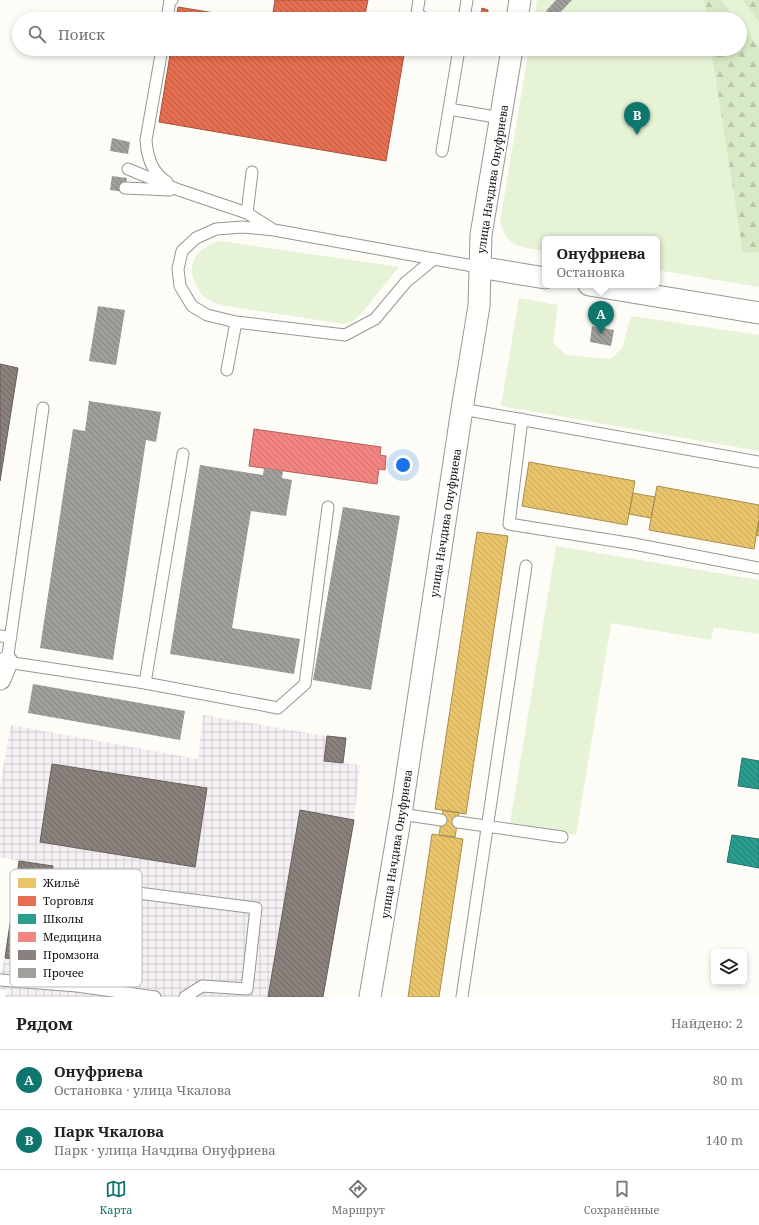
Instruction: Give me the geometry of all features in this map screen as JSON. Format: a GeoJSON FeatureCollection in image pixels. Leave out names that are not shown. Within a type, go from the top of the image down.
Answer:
{"type":"FeatureCollection","features":[{"type":"Feature","properties":{"kind":"street"},"geometry":{"type":"LineString","coordinates":[[518,12],[520,0]]}},
{"type":"Feature","properties":{"kind":"street","name":"улица Начдива Онуфриева"},"geometry":{"type":"LineString","coordinates":[[370,997],[401,814],[479,306],[481,235],[511,56]]}},
{"type":"Feature","properties":{"kind":"street"},"geometry":{"type":"LineString","coordinates":[[479,267],[542,278]]}},
{"type":"Feature","properties":{"kind":"street"},"geometry":{"type":"LineString","coordinates":[[607,288],[759,313]]}},
{"type":"Feature","properties":{"kind":"lane"},"geometry":{"type":"LineString","coordinates":[[168,12],[170,0],[172,0]]}},
{"type":"Feature","properties":{"kind":"lane"},"geometry":{"type":"LineString","coordinates":[[417,12],[419,0]]}},
{"type":"Feature","properties":{"kind":"lane"},"geometry":{"type":"LineString","coordinates":[[465,12],[467,0]]}},
{"type":"Feature","properties":{"kind":"lane"},"geometry":{"type":"LineString","coordinates":[[161,56],[146,140],[147,151],[156,173],[179,190]]}},
{"type":"Feature","properties":{"kind":"lane"},"geometry":{"type":"LineString","coordinates":[[442,151],[450,109],[457,56]]}},
{"type":"Feature","properties":{"kind":"lane"},"geometry":{"type":"LineString","coordinates":[[450,109],[501,118]]}},
{"type":"Feature","properties":{"kind":"lane"},"geometry":{"type":"LineString","coordinates":[[128,169],[179,190],[247,213],[274,230]]}},
{"type":"Feature","properties":{"kind":"lane"},"geometry":{"type":"LineString","coordinates":[[247,213],[252,172]]}},
{"type":"Feature","properties":{"kind":"lane"},"geometry":{"type":"LineString","coordinates":[[126,188],[179,190]]}},
{"type":"Feature","properties":{"kind":"lane"},"geometry":{"type":"LineString","coordinates":[[434,259],[406,282],[375,320],[345,335],[236,322],[207,315],[192,306],[180,286],[178,269],[182,251],[196,238],[216,229],[243,227],[274,230],[479,267]]}},
{"type":"Feature","properties":{"kind":"lane"},"geometry":{"type":"LineString","coordinates":[[227,370],[236,322]]}},
{"type":"Feature","properties":{"kind":"lane"},"geometry":{"type":"LineString","coordinates":[[43,408],[11,637],[4,671],[145,683],[278,708],[305,684],[328,508]]}},
{"type":"Feature","properties":{"kind":"lane"},"geometry":{"type":"LineString","coordinates":[[462,409],[759,462]]}},
{"type":"Feature","properties":{"kind":"lane"},"geometry":{"type":"LineString","coordinates":[[522,419],[509,524],[634,544],[759,568]]}},
{"type":"Feature","properties":{"kind":"lane"},"geometry":{"type":"LineString","coordinates":[[145,683],[183,454]]}},
{"type":"Feature","properties":{"kind":"lane"},"geometry":{"type":"LineString","coordinates":[[462,997],[526,566]]}},
{"type":"Feature","properties":{"kind":"lane"},"geometry":{"type":"LineString","coordinates":[[0,636],[11,637]]}},
{"type":"Feature","properties":{"kind":"lane"},"geometry":{"type":"LineString","coordinates":[[401,814],[441,820]]}},
{"type":"Feature","properties":{"kind":"lane"},"geometry":{"type":"LineString","coordinates":[[458,822],[562,838]]}},
{"type":"Feature","properties":{"kind":"lane"},"geometry":{"type":"LineString","coordinates":[[142,893],[256,908],[247,988],[202,986],[185,997]]}},
{"type":"Feature","properties":{"kind":"lane"},"geometry":{"type":"LineString","coordinates":[[0,980],[10,981]]}},
{"type":"Feature","properties":{"kind":"lane"},"geometry":{"type":"LineString","coordinates":[[84,987],[155,997]]}},
{"type":"Feature","properties":{"kind":"shaded area"},"geometry":{"type":"Polygon","coordinates":[[[203,715],[326,736],[346,738],[343,763],[360,765],[354,820],[323,997],[5,997],[7,990],[0,989],[0,976],[5,958],[10,923],[10,987],[142,987],[142,869],[18,869],[19,861],[0,857],[0,786],[11,725],[198,759],[203,715]]]}},
{"type":"Feature","properties":{"kind":"green space"},"geometry":{"type":"Polygon","coordinates":[[[537,0],[759,0],[759,287],[660,270],[660,236],[542,236],[542,251],[529,249],[511,242],[503,231],[500,222],[528,56],[747,56],[747,12],[535,12],[537,0]]]}},
{"type":"Feature","properties":{"kind":"green space"},"geometry":{"type":"Polygon","coordinates":[[[704,0],[721,0],[730,12],[706,12],[704,0]]]}},
{"type":"Feature","properties":{"kind":"green space"},"geometry":{"type":"Polygon","coordinates":[[[742,0],[759,0],[759,22],[742,0]]]}},
{"type":"Feature","properties":{"kind":"green space"},"geometry":{"type":"Polygon","coordinates":[[[747,32],[759,47],[759,252],[743,253],[712,56],[747,56],[747,32]]]}},
{"type":"Feature","properties":{"kind":"green space"},"geometry":{"type":"Polygon","coordinates":[[[220,241],[399,267],[360,315],[353,321],[344,324],[220,305],[204,297],[192,275],[193,261],[196,256],[206,247],[220,241]]]}},
{"type":"Feature","properties":{"kind":"green space"},"geometry":{"type":"Polygon","coordinates":[[[519,298],[558,305],[553,343],[566,355],[610,359],[622,349],[631,316],[759,335],[759,451],[501,406],[519,298]]]}},
{"type":"Feature","properties":{"kind":"green space"},"geometry":{"type":"Polygon","coordinates":[[[556,546],[759,580],[759,634],[714,627],[711,640],[611,623],[576,835],[510,823],[556,546]]]}},
{"type":"Feature","properties":{"kind":"building: Жильё"},"geometry":{"type":"Polygon","coordinates":[[[529,462],[635,481],[627,525],[522,506],[529,462]]]}},
{"type":"Feature","properties":{"kind":"building: Жильё"},"geometry":{"type":"Polygon","coordinates":[[[657,486],[759,505],[759,520],[754,549],[649,530],[657,486]]]}},
{"type":"Feature","properties":{"kind":"building: Жильё"},"geometry":{"type":"Polygon","coordinates":[[[633,493],[655,497],[651,518],[629,514],[633,493]]]}},
{"type":"Feature","properties":{"kind":"building: Жильё"},"geometry":{"type":"Polygon","coordinates":[[[759,520],[759,536],[756,535],[759,520]]]}},
{"type":"Feature","properties":{"kind":"building: Жильё"},"geometry":{"type":"Polygon","coordinates":[[[477,532],[508,536],[466,814],[435,809],[477,532]]]}},
{"type":"Feature","properties":{"kind":"building: Жильё"},"geometry":{"type":"Polygon","coordinates":[[[443,810],[459,813],[455,837],[439,835],[443,810]]]}},
{"type":"Feature","properties":{"kind":"building: Жильё"},"geometry":{"type":"Polygon","coordinates":[[[432,834],[463,839],[439,997],[408,997],[432,834]]]}},
{"type":"Feature","properties":{"kind":"building: Торговля"},"geometry":{"type":"Polygon","coordinates":[[[275,0],[368,0],[365,12],[273,12],[275,0]]]}},
{"type":"Feature","properties":{"kind":"building: Торговля"},"geometry":{"type":"Polygon","coordinates":[[[178,7],[208,12],[177,12],[178,7]]]}},
{"type":"Feature","properties":{"kind":"building: Торговля"},"geometry":{"type":"Polygon","coordinates":[[[482,8],[488,10],[488,12],[481,12],[482,8]]]}},
{"type":"Feature","properties":{"kind":"building: Торговля"},"geometry":{"type":"Polygon","coordinates":[[[170,56],[404,56],[386,161],[159,122],[170,56]]]}},
{"type":"Feature","properties":{"kind":"building: Школы"},"geometry":{"type":"Polygon","coordinates":[[[742,758],[759,761],[759,789],[738,786],[742,758]]]}},
{"type":"Feature","properties":{"kind":"building: Школы"},"geometry":{"type":"Polygon","coordinates":[[[732,835],[759,839],[759,868],[727,862],[732,835]]]}},
{"type":"Feature","properties":{"kind":"building: Медицина"},"geometry":{"type":"Polygon","coordinates":[[[254,429],[381,447],[380,455],[386,456],[385,470],[379,469],[377,484],[249,466],[254,429]]]}},
{"type":"Feature","properties":{"kind":"building: Промзона"},"geometry":{"type":"Polygon","coordinates":[[[0,364],[18,368],[0,481],[0,364]]]}},
{"type":"Feature","properties":{"kind":"building: Промзона"},"geometry":{"type":"Polygon","coordinates":[[[327,736],[346,738],[343,763],[324,761],[327,736]]]}},
{"type":"Feature","properties":{"kind":"building: Промзона"},"geometry":{"type":"Polygon","coordinates":[[[52,764],[207,788],[195,867],[40,842],[52,764]]]}},
{"type":"Feature","properties":{"kind":"building: Промзона"},"geometry":{"type":"Polygon","coordinates":[[[300,810],[354,820],[323,997],[268,997],[300,810]]]}},
{"type":"Feature","properties":{"kind":"building: Промзона"},"geometry":{"type":"Polygon","coordinates":[[[19,861],[53,866],[53,869],[18,869],[19,861]]]}},
{"type":"Feature","properties":{"kind":"building: Промзона"},"geometry":{"type":"Polygon","coordinates":[[[10,923],[10,959],[5,958],[10,923]]]}},
{"type":"Feature","properties":{"kind":"building: Прочее"},"geometry":{"type":"Polygon","coordinates":[[[556,0],[572,0],[561,12],[546,11],[556,0]]]}},
{"type":"Feature","properties":{"kind":"building: Прочее"},"geometry":{"type":"Polygon","coordinates":[[[112,138],[130,142],[128,154],[110,151],[112,138]]]}},
{"type":"Feature","properties":{"kind":"building: Прочее"},"geometry":{"type":"Polygon","coordinates":[[[112,176],[127,178],[125,192],[110,190],[112,176]]]}},
{"type":"Feature","properties":{"kind":"building: Прочее"},"geometry":{"type":"Polygon","coordinates":[[[98,306],[125,310],[116,365],[89,361],[98,306]]]}},
{"type":"Feature","properties":{"kind":"building: Прочее"},"geometry":{"type":"Polygon","coordinates":[[[592,326],[614,330],[611,346],[590,342],[592,326]]]}},
{"type":"Feature","properties":{"kind":"building: Прочее"},"geometry":{"type":"Polygon","coordinates":[[[89,401],[161,412],[156,442],[146,440],[113,660],[40,648],[73,429],[85,431],[89,401]]]}},
{"type":"Feature","properties":{"kind":"building: Прочее"},"geometry":{"type":"Polygon","coordinates":[[[200,465],[263,475],[264,468],[283,471],[282,478],[292,480],[286,516],[251,511],[232,628],[300,639],[294,674],[170,654],[200,465]]]}},
{"type":"Feature","properties":{"kind":"building: Прочее"},"geometry":{"type":"Polygon","coordinates":[[[343,507],[400,516],[371,690],[313,680],[343,507]]]}},
{"type":"Feature","properties":{"kind":"building: Прочее"},"geometry":{"type":"Polygon","coordinates":[[[33,684],[185,711],[180,740],[28,713],[33,684]]]}},
{"type":"Feature","properties":{"kind":"place","name":"Парк Чкалова"},"geometry":{"type":"Point","coordinates":[637,135]}},
{"type":"Feature","properties":{"kind":"place","name":"Онуфриева"},"geometry":{"type":"Point","coordinates":[601,334]}}]}
